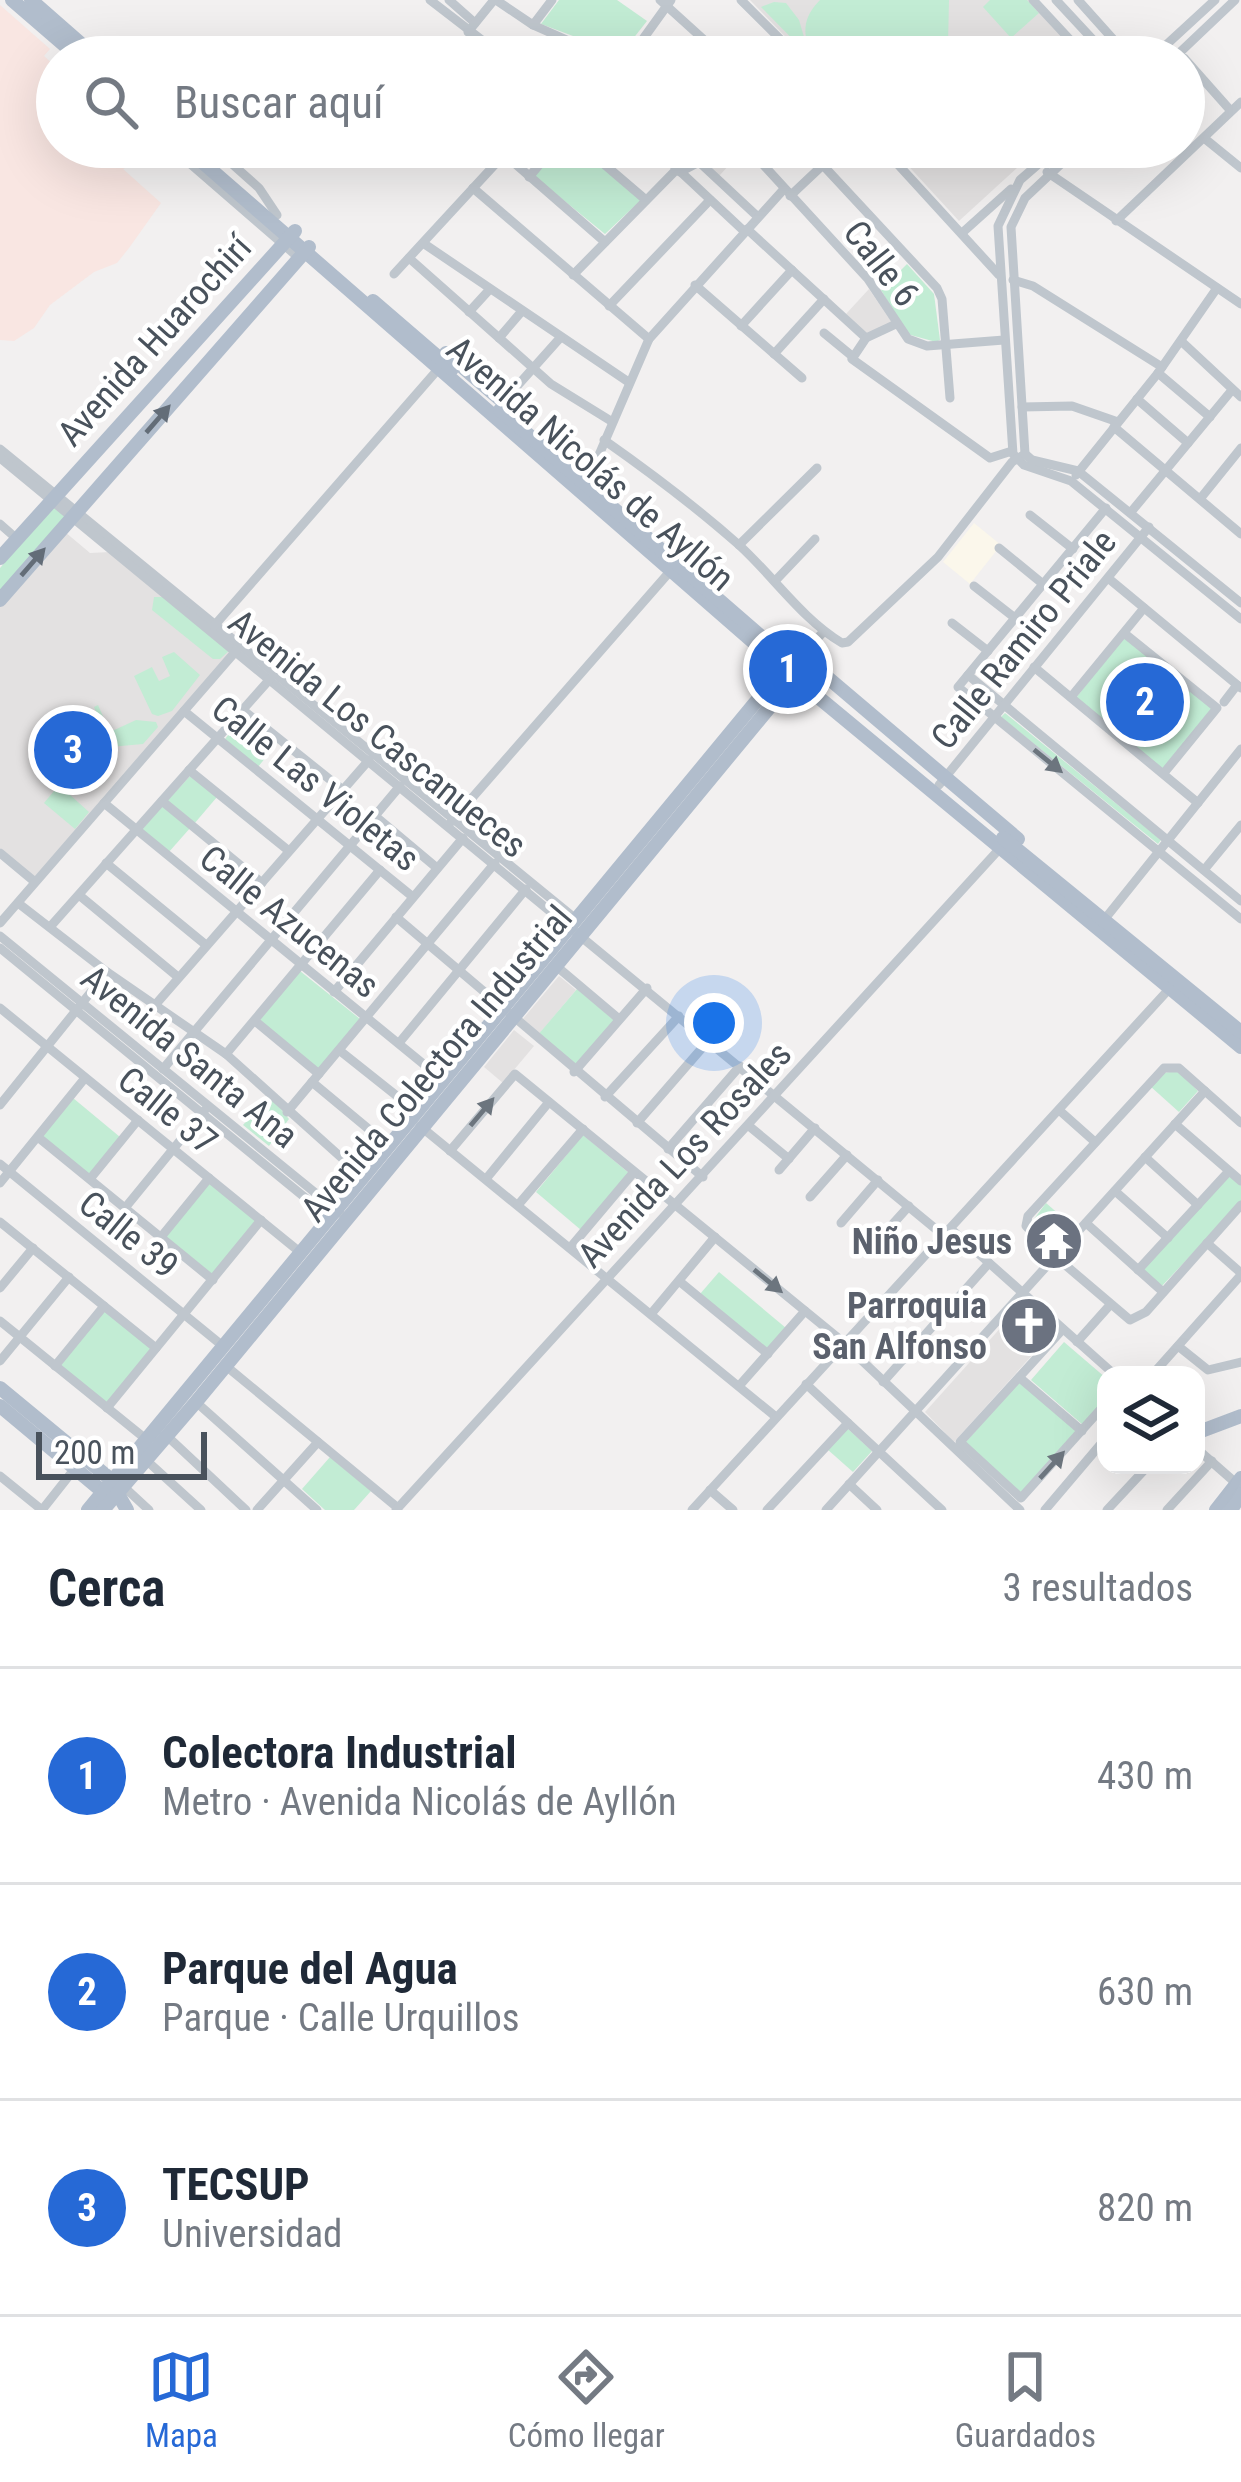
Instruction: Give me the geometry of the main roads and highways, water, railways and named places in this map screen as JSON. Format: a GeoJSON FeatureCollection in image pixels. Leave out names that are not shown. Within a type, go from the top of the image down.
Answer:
{"type":"FeatureCollection","features":[{"type":"Feature","properties":{"kind":"main road"},"geometry":{"type":"LineString","coordinates":[[12,0],[54,36]]}},
{"type":"Feature","properties":{"kind":"main road"},"geometry":{"type":"LineString","coordinates":[[31,0],[72,36]]}},
{"type":"Feature","properties":{"kind":"main road","name":"Avenida Nicolás de Ayllón"},"geometry":{"type":"LineString","coordinates":[[209,168],[586,485]]}},
{"type":"Feature","properties":{"kind":"main road","name":"Avenida Nicolás de Ayllón"},"geometry":{"type":"LineString","coordinates":[[215,168],[230,186],[277,215],[288,237]]}},
{"type":"Feature","properties":{"kind":"main road","name":"Avenida Huarochirí"},"geometry":{"type":"LineString","coordinates":[[0,557],[288,237]]}},
{"type":"Feature","properties":{"kind":"main road","name":"Avenida Nicolás de Ayllón"},"geometry":{"type":"LineString","coordinates":[[305,252],[365,294],[671,571],[789,671],[1004,844],[1068,881],[1170,988]]}},
{"type":"Feature","properties":{"kind":"main road","name":"Avenida Huarochirí"},"geometry":{"type":"LineString","coordinates":[[0,600],[305,252]]}},
{"type":"Feature","properties":{"kind":"main road","name":"Avenida Nicolás de Ayllón"},"geometry":{"type":"LineString","coordinates":[[441,366],[500,405],[671,571],[768,643],[789,671],[1037,871],[1241,1047]]}},
{"type":"Feature","properties":{"kind":"main road"},"geometry":{"type":"LineString","coordinates":[[586,485],[753,621],[768,643]]}},
{"type":"Feature","properties":{"kind":"main road","name":"Avenida Nicolás de Ayllón"},"geometry":{"type":"LineString","coordinates":[[789,671],[814,666],[942,781],[1004,844],[1018,870],[1170,988],[1241,1032]]}},
{"type":"Feature","properties":{"kind":"main road","name":"Avenida Colectora Industrial"},"geometry":{"type":"LineString","coordinates":[[115,1498],[146,1440],[226,1366],[416,1120],[789,671]]}},
{"type":"Feature","properties":{"kind":"main road","name":"Avenida Nicolás de Ayllón"},"geometry":{"type":"LineString","coordinates":[[848,716],[942,781]]}},
{"type":"Feature","properties":{"kind":"main road"},"geometry":{"type":"LineString","coordinates":[[1018,870],[1068,881]]}},
{"type":"Feature","properties":{"kind":"main road","name":"Avenida Nicolás de Ayllón"},"geometry":{"type":"LineString","coordinates":[[1037,871],[1241,1020]]}},
{"type":"Feature","properties":{"kind":"main road","name":"Avenida Colectora Industrial"},"geometry":{"type":"LineString","coordinates":[[115,1498],[167,1436],[224,1347],[301,1253],[338,1218],[363,1178],[416,1120],[443,1080],[555,965],[578,927]]}},
{"type":"Feature","properties":{"kind":"main road"},"geometry":{"type":"LineString","coordinates":[[1170,988],[1241,1058]]}},
{"type":"Feature","properties":{"kind":"main road"},"geometry":{"type":"LineString","coordinates":[[0,1388],[115,1498]]}},
{"type":"Feature","properties":{"kind":"main road"},"geometry":{"type":"LineString","coordinates":[[0,1406],[115,1498]]}},
{"type":"Feature","properties":{"kind":"main road"},"geometry":{"type":"LineString","coordinates":[[1205,1430],[1241,1416]]}},
{"type":"Feature","properties":{"kind":"main road"},"geometry":{"type":"LineString","coordinates":[[1216,1510],[1240,1488]]}},
{"type":"Feature","properties":{"kind":"main road"},"geometry":{"type":"LineString","coordinates":[[1231,1510],[1240,1488]]}},
{"type":"Feature","properties":{"kind":"main road"},"geometry":{"type":"LineString","coordinates":[[88,1510],[115,1498]]}},
{"type":"Feature","properties":{"kind":"place","name":"Colectora Industrial"},"geometry":{"type":"Point","coordinates":[788,669]}},
{"type":"Feature","properties":{"kind":"place","name":"Parque del Agua"},"geometry":{"type":"Point","coordinates":[1145,702]}},
{"type":"Feature","properties":{"kind":"place","name":"TECSUP"},"geometry":{"type":"Point","coordinates":[73,750]}},
{"type":"Feature","properties":{"kind":"place","name":"Niño Jesus"},"geometry":{"type":"Point","coordinates":[1054,1241]}},
{"type":"Feature","properties":{"kind":"place","name":"Parroquia San Alfonso"},"geometry":{"type":"Point","coordinates":[1029,1326]}}]}
